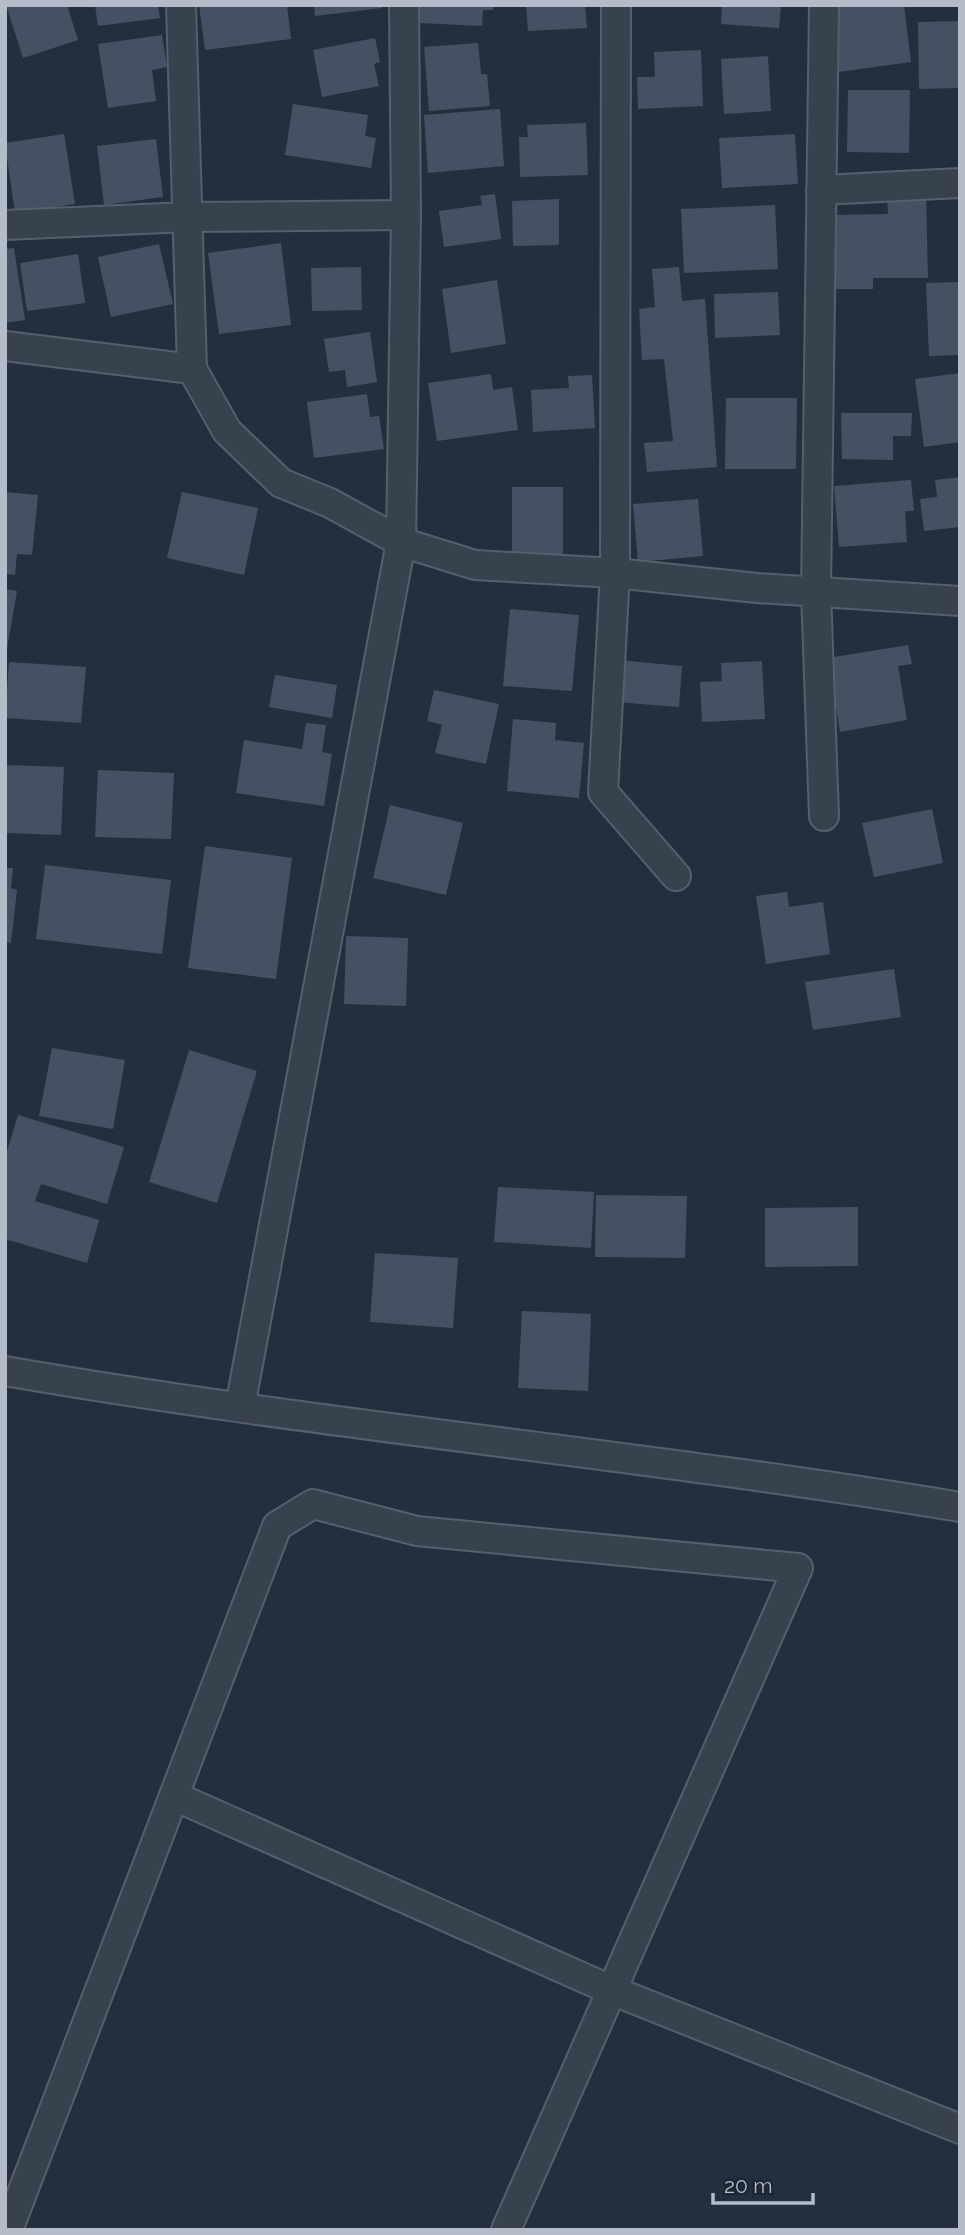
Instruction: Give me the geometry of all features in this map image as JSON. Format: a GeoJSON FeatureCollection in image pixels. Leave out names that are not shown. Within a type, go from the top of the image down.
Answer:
{"type":"FeatureCollection","features":[{"type":"Feature","properties":{"kind":"street"},"geometry":{"type":"LineString","coordinates":[[181,5],[192,369],[227,431],[281,483],[330,503],[401,542],[475,565],[615,573],[816,592],[960,601]]}},
{"type":"Feature","properties":{"kind":"street"},"geometry":{"type":"LineString","coordinates":[[240,1407],[401,542],[407,215],[404,5]]}},
{"type":"Feature","properties":{"kind":"street"},"geometry":{"type":"LineString","coordinates":[[616,5],[615,573],[603,792],[676,876]]}},
{"type":"Feature","properties":{"kind":"street"},"geometry":{"type":"LineString","coordinates":[[824,5],[816,592],[824,816]]}},
{"type":"Feature","properties":{"kind":"street"},"geometry":{"type":"LineString","coordinates":[[821,190],[960,183]]}},
{"type":"Feature","properties":{"kind":"street"},"geometry":{"type":"LineString","coordinates":[[5,225],[188,217],[407,215]]}},
{"type":"Feature","properties":{"kind":"street"},"geometry":{"type":"LineString","coordinates":[[5,346],[192,369]]}},
{"type":"Feature","properties":{"kind":"street"},"geometry":{"type":"LineString","coordinates":[[5,1371],[240,1407],[796,1480],[960,1507]]}},
{"type":"Feature","properties":{"kind":"street"},"geometry":{"type":"LineString","coordinates":[[8,2230],[277,1526],[313,1504],[417,1531],[798,1568],[506,2230]]}},
{"type":"Feature","properties":{"kind":"street"},"geometry":{"type":"LineString","coordinates":[[174,1797],[611,1990],[960,2129]]}},
{"type":"Feature","properties":{"kind":"building"},"geometry":{"type":"Polygon","coordinates":[[[6,5],[67,5],[78,40],[23,58],[6,5]]]}},
{"type":"Feature","properties":{"kind":"building"},"geometry":{"type":"Polygon","coordinates":[[[95,5],[158,5],[160,18],[98,26],[95,5]]]}},
{"type":"Feature","properties":{"kind":"building"},"geometry":{"type":"Polygon","coordinates":[[[199,5],[287,5],[291,39],[205,50],[199,5]]]}},
{"type":"Feature","properties":{"kind":"building"},"geometry":{"type":"Polygon","coordinates":[[[314,5],[382,5],[382,8],[315,16],[314,5]]]}},
{"type":"Feature","properties":{"kind":"building"},"geometry":{"type":"Polygon","coordinates":[[[420,5],[494,5],[493,10],[483,10],[482,26],[419,23],[420,5]]]}},
{"type":"Feature","properties":{"kind":"building"},"geometry":{"type":"Polygon","coordinates":[[[526,5],[585,5],[587,28],[528,31],[526,5]]]}},
{"type":"Feature","properties":{"kind":"building"},"geometry":{"type":"Polygon","coordinates":[[[722,5],[781,5],[779,28],[721,24],[722,5]]]}},
{"type":"Feature","properties":{"kind":"building"},"geometry":{"type":"Polygon","coordinates":[[[904,5],[911,62],[838,72],[830,7],[904,5]]]}},
{"type":"Feature","properties":{"kind":"building"},"geometry":{"type":"Polygon","coordinates":[[[960,21],[960,88],[919,89],[918,22],[960,21]]]}},
{"type":"Feature","properties":{"kind":"building"},"geometry":{"type":"Polygon","coordinates":[[[162,35],[167,67],[152,70],[156,101],[108,108],[98,44],[162,35]]]}},
{"type":"Feature","properties":{"kind":"building"},"geometry":{"type":"Polygon","coordinates":[[[375,38],[380,62],[374,64],[379,86],[322,97],[313,50],[375,38]]]}},
{"type":"Feature","properties":{"kind":"building"},"geometry":{"type":"Polygon","coordinates":[[[478,43],[481,74],[487,74],[490,106],[429,111],[424,47],[478,43]]]}},
{"type":"Feature","properties":{"kind":"building"},"geometry":{"type":"Polygon","coordinates":[[[701,50],[703,106],[638,109],[637,77],[655,77],[654,52],[701,50]]]}},
{"type":"Feature","properties":{"kind":"building"},"geometry":{"type":"Polygon","coordinates":[[[768,56],[771,111],[724,114],[721,59],[768,56]]]}},
{"type":"Feature","properties":{"kind":"building"},"geometry":{"type":"Polygon","coordinates":[[[848,90],[910,90],[909,153],[847,152],[848,90]]]}},
{"type":"Feature","properties":{"kind":"building"},"geometry":{"type":"Polygon","coordinates":[[[293,104],[368,115],[365,136],[376,138],[371,168],[285,155],[293,104]]]}},
{"type":"Feature","properties":{"kind":"building"},"geometry":{"type":"Polygon","coordinates":[[[500,109],[504,166],[428,173],[424,115],[500,109]]]}},
{"type":"Feature","properties":{"kind":"building"},"geometry":{"type":"Polygon","coordinates":[[[586,123],[588,175],[520,177],[519,137],[528,137],[527,125],[586,123]]]}},
{"type":"Feature","properties":{"kind":"building"},"geometry":{"type":"Polygon","coordinates":[[[64,134],[75,204],[15,213],[5,143],[64,134]]]}},
{"type":"Feature","properties":{"kind":"building"},"geometry":{"type":"Polygon","coordinates":[[[795,134],[798,184],[722,188],[719,138],[795,134]]]}},
{"type":"Feature","properties":{"kind":"building"},"geometry":{"type":"Polygon","coordinates":[[[156,139],[163,197],[104,205],[97,146],[156,139]]]}},
{"type":"Feature","properties":{"kind":"building"},"geometry":{"type":"Polygon","coordinates":[[[495,194],[501,239],[444,247],[439,211],[482,205],[480,196],[495,194]]]}},
{"type":"Feature","properties":{"kind":"building"},"geometry":{"type":"Polygon","coordinates":[[[926,195],[928,278],[873,278],[873,289],[829,289],[828,215],[888,214],[887,196],[926,195]]]}},
{"type":"Feature","properties":{"kind":"building"},"geometry":{"type":"Polygon","coordinates":[[[559,199],[559,245],[513,246],[512,201],[559,199]]]}},
{"type":"Feature","properties":{"kind":"building"},"geometry":{"type":"Polygon","coordinates":[[[775,205],[778,269],[684,273],[681,209],[775,205]]]}},
{"type":"Feature","properties":{"kind":"building"},"geometry":{"type":"Polygon","coordinates":[[[281,243],[291,325],[219,334],[208,253],[281,243]]]}},
{"type":"Feature","properties":{"kind":"building"},"geometry":{"type":"Polygon","coordinates":[[[159,244],[173,304],[111,317],[98,257],[159,244]]]}},
{"type":"Feature","properties":{"kind":"building"},"geometry":{"type":"Polygon","coordinates":[[[14,248],[25,320],[5,323],[5,249],[14,248]]]}},
{"type":"Feature","properties":{"kind":"building"},"geometry":{"type":"Polygon","coordinates":[[[78,254],[85,303],[27,311],[20,263],[78,254]]]}},
{"type":"Feature","properties":{"kind":"building"},"geometry":{"type":"Polygon","coordinates":[[[361,267],[362,310],[312,311],[311,268],[361,267]]]}},
{"type":"Feature","properties":{"kind":"building"},"geometry":{"type":"Polygon","coordinates":[[[679,267],[682,301],[705,299],[717,467],[647,472],[644,443],[673,441],[664,359],[642,360],[639,309],[655,307],[652,269],[679,267]]]}},
{"type":"Feature","properties":{"kind":"building"},"geometry":{"type":"Polygon","coordinates":[[[497,280],[506,344],[451,353],[442,289],[497,280]]]}},
{"type":"Feature","properties":{"kind":"building"},"geometry":{"type":"Polygon","coordinates":[[[960,282],[960,355],[929,356],[926,283],[960,282]]]}},
{"type":"Feature","properties":{"kind":"building"},"geometry":{"type":"Polygon","coordinates":[[[778,292],[780,335],[715,338],[714,294],[778,292]]]}},
{"type":"Feature","properties":{"kind":"building"},"geometry":{"type":"Polygon","coordinates":[[[370,332],[377,382],[347,387],[345,370],[329,372],[324,339],[370,332]]]}},
{"type":"Feature","properties":{"kind":"building"},"geometry":{"type":"Polygon","coordinates":[[[960,373],[960,442],[924,447],[915,379],[960,373]]]}},
{"type":"Feature","properties":{"kind":"building"},"geometry":{"type":"Polygon","coordinates":[[[491,374],[493,390],[512,387],[518,430],[437,441],[428,383],[491,374]]]}},
{"type":"Feature","properties":{"kind":"building"},"geometry":{"type":"Polygon","coordinates":[[[592,375],[595,428],[533,432],[531,390],[569,388],[568,376],[592,375]]]}},
{"type":"Feature","properties":{"kind":"building"},"geometry":{"type":"Polygon","coordinates":[[[367,394],[370,417],[379,416],[384,449],[314,458],[307,402],[367,394]]]}},
{"type":"Feature","properties":{"kind":"building"},"geometry":{"type":"Polygon","coordinates":[[[726,398],[797,398],[796,469],[725,469],[726,398]]]}},
{"type":"Feature","properties":{"kind":"building"},"geometry":{"type":"Polygon","coordinates":[[[841,413],[912,413],[911,436],[893,436],[893,460],[842,459],[841,413]]]}},
{"type":"Feature","properties":{"kind":"building"},"geometry":{"type":"Polygon","coordinates":[[[960,477],[960,527],[924,531],[920,499],[937,497],[935,480],[960,477]]]}},
{"type":"Feature","properties":{"kind":"building"},"geometry":{"type":"Polygon","coordinates":[[[911,480],[914,511],[905,511],[907,542],[839,547],[834,486],[911,480]]]}},
{"type":"Feature","properties":{"kind":"building"},"geometry":{"type":"Polygon","coordinates":[[[512,487],[563,487],[563,555],[512,555],[512,487]]]}},
{"type":"Feature","properties":{"kind":"building"},"geometry":{"type":"Polygon","coordinates":[[[5,492],[38,495],[32,555],[17,554],[15,575],[5,574],[5,492]]]}},
{"type":"Feature","properties":{"kind":"building"},"geometry":{"type":"Polygon","coordinates":[[[182,492],[258,508],[244,575],[167,558],[182,492]]]}},
{"type":"Feature","properties":{"kind":"building"},"geometry":{"type":"Polygon","coordinates":[[[698,499],[703,556],[638,562],[633,504],[698,499]]]}},
{"type":"Feature","properties":{"kind":"building"},"geometry":{"type":"Polygon","coordinates":[[[5,589],[17,591],[7,649],[5,649],[5,589]]]}},
{"type":"Feature","properties":{"kind":"building"},"geometry":{"type":"Polygon","coordinates":[[[510,609],[579,615],[572,691],[503,686],[510,609]]]}},
{"type":"Feature","properties":{"kind":"building"},"geometry":{"type":"Polygon","coordinates":[[[908,645],[912,664],[898,666],[907,720],[840,732],[828,658],[908,645]]]}},
{"type":"Feature","properties":{"kind":"building"},"geometry":{"type":"Polygon","coordinates":[[[618,660],[682,666],[679,707],[615,702],[618,660]]]}},
{"type":"Feature","properties":{"kind":"building"},"geometry":{"type":"Polygon","coordinates":[[[762,661],[765,719],[702,722],[700,682],[722,681],[721,663],[762,661]]]}},
{"type":"Feature","properties":{"kind":"building"},"geometry":{"type":"Polygon","coordinates":[[[9,662],[86,667],[81,723],[5,718],[9,662]]]}},
{"type":"Feature","properties":{"kind":"building"},"geometry":{"type":"Polygon","coordinates":[[[275,675],[337,685],[332,718],[269,707],[275,675]]]}},
{"type":"Feature","properties":{"kind":"building"},"geometry":{"type":"Polygon","coordinates":[[[434,690],[499,704],[486,764],[435,753],[442,725],[427,721],[434,690]]]}},
{"type":"Feature","properties":{"kind":"building"},"geometry":{"type":"Polygon","coordinates":[[[513,719],[556,723],[555,740],[584,743],[579,798],[507,791],[513,719]]]}},
{"type":"Feature","properties":{"kind":"building"},"geometry":{"type":"Polygon","coordinates":[[[306,723],[326,725],[322,752],[332,754],[324,806],[236,793],[244,740],[302,749],[306,723]]]}},
{"type":"Feature","properties":{"kind":"building"},"geometry":{"type":"Polygon","coordinates":[[[5,765],[64,767],[61,835],[5,833],[5,765]]]}},
{"type":"Feature","properties":{"kind":"building"},"geometry":{"type":"Polygon","coordinates":[[[98,770],[174,773],[171,839],[95,837],[98,770]]]}},
{"type":"Feature","properties":{"kind":"building"},"geometry":{"type":"Polygon","coordinates":[[[390,805],[463,823],[446,895],[373,878],[390,805]]]}},
{"type":"Feature","properties":{"kind":"building"},"geometry":{"type":"Polygon","coordinates":[[[932,809],[943,863],[874,877],[862,823],[932,809]]]}},
{"type":"Feature","properties":{"kind":"building"},"geometry":{"type":"Polygon","coordinates":[[[205,846],[292,858],[276,979],[188,968],[205,846]]]}},
{"type":"Feature","properties":{"kind":"building"},"geometry":{"type":"Polygon","coordinates":[[[45,865],[171,880],[162,954],[36,939],[45,865]]]}},
{"type":"Feature","properties":{"kind":"building"},"geometry":{"type":"Polygon","coordinates":[[[5,868],[13,868],[11,888],[17,890],[11,943],[5,942],[5,868]]]}},
{"type":"Feature","properties":{"kind":"building"},"geometry":{"type":"Polygon","coordinates":[[[787,892],[789,907],[823,902],[830,954],[766,964],[756,896],[787,892]]]}},
{"type":"Feature","properties":{"kind":"building"},"geometry":{"type":"Polygon","coordinates":[[[346,936],[408,938],[406,1006],[344,1004],[346,936]]]}},
{"type":"Feature","properties":{"kind":"building"},"geometry":{"type":"Polygon","coordinates":[[[894,969],[901,1017],[813,1030],[805,982],[894,969]]]}},
{"type":"Feature","properties":{"kind":"building"},"geometry":{"type":"Polygon","coordinates":[[[52,1048],[125,1060],[113,1129],[39,1116],[52,1048]]]}},
{"type":"Feature","properties":{"kind":"building"},"geometry":{"type":"Polygon","coordinates":[[[189,1050],[257,1071],[217,1203],[149,1182],[189,1050]]]}},
{"type":"Feature","properties":{"kind":"building"},"geometry":{"type":"Polygon","coordinates":[[[18,1115],[124,1147],[107,1204],[41,1184],[35,1201],[99,1220],[87,1263],[5,1239],[5,1158],[18,1115]]]}},
{"type":"Feature","properties":{"kind":"building"},"geometry":{"type":"Polygon","coordinates":[[[498,1187],[594,1192],[591,1248],[494,1242],[498,1187]]]}},
{"type":"Feature","properties":{"kind":"building"},"geometry":{"type":"Polygon","coordinates":[[[596,1195],[687,1196],[685,1258],[595,1257],[596,1195]]]}},
{"type":"Feature","properties":{"kind":"building"},"geometry":{"type":"Polygon","coordinates":[[[858,1207],[858,1266],[765,1267],[765,1208],[858,1207]]]}},
{"type":"Feature","properties":{"kind":"building"},"geometry":{"type":"Polygon","coordinates":[[[375,1253],[458,1258],[453,1328],[370,1322],[375,1253]]]}},
{"type":"Feature","properties":{"kind":"building"},"geometry":{"type":"Polygon","coordinates":[[[522,1311],[591,1314],[588,1391],[518,1388],[522,1311]]]}}]}
